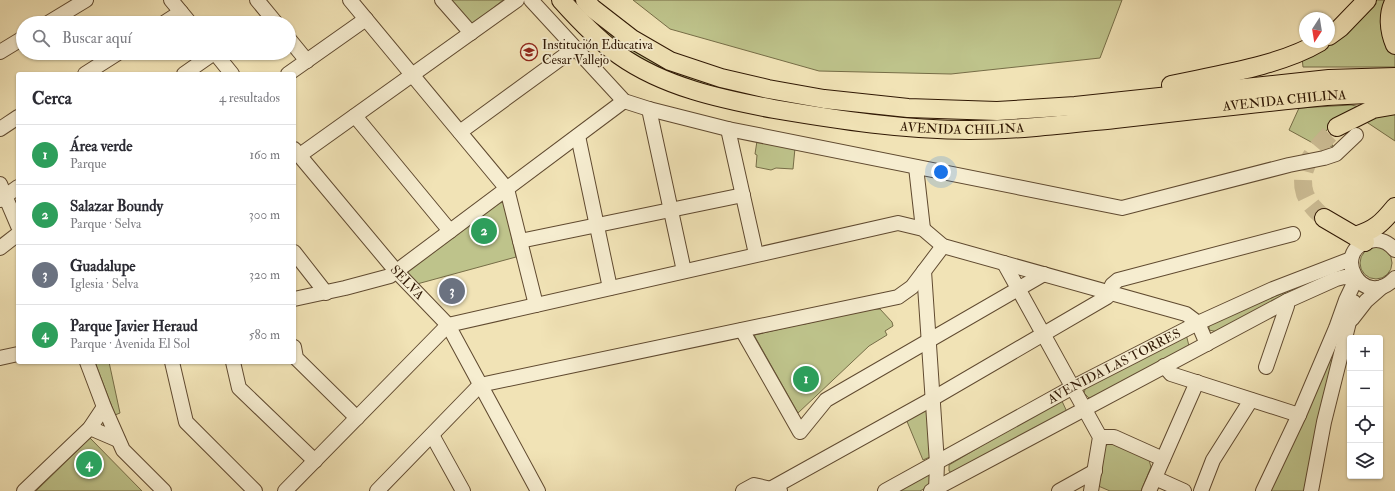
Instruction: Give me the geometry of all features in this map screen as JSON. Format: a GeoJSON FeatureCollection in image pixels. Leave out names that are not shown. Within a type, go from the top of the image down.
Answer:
{"type":"FeatureCollection","features":[{"type":"Feature","properties":{"kind":"main road","name":"AVENIDA CHILINA"},"geometry":{"type":"LineString","coordinates":[[561,0],[581,22],[619,55],[662,79],[709,95],[754,105],[821,117],[907,128],[971,130],[1035,127],[1327,96],[1366,94],[1395,96]]}},
{"type":"Feature","properties":{"kind":"main road","name":"AVENIDA CHILINA"},"geometry":{"type":"LineString","coordinates":[[585,0],[592,8],[632,39],[670,61],[721,78],[768,89],[824,99],[908,108],[997,111],[1075,106],[1284,83],[1356,77],[1395,77]]}},
{"type":"Feature","properties":{"kind":"main road"},"geometry":{"type":"LineString","coordinates":[[1335,32],[1367,0]]}},
{"type":"Feature","properties":{"kind":"main road"},"geometry":{"type":"LineString","coordinates":[[1395,0],[1390,15],[1390,30],[1395,45]]}},
{"type":"Feature","properties":{"kind":"main road"},"geometry":{"type":"LineString","coordinates":[[1075,106],[1270,63],[1308,48]]}},
{"type":"Feature","properties":{"kind":"main road"},"geometry":{"type":"LineString","coordinates":[[1337,127],[1373,110],[1395,105]]}},
{"type":"Feature","properties":{"kind":"main road"},"geometry":{"type":"LineString","coordinates":[[1324,218],[1365,239],[1369,232],[1384,221],[1395,207]]}},
{"type":"Feature","properties":{"kind":"street"},"geometry":{"type":"LineString","coordinates":[[60,16],[86,0]]}},
{"type":"Feature","properties":{"kind":"street"},"geometry":{"type":"LineString","coordinates":[[171,0],[183,16]]}},
{"type":"Feature","properties":{"kind":"street"},"geometry":{"type":"LineString","coordinates":[[257,0],[270,16]]}},
{"type":"Feature","properties":{"kind":"street"},"geometry":{"type":"LineString","coordinates":[[350,0],[507,189],[536,305]]}},
{"type":"Feature","properties":{"kind":"street"},"geometry":{"type":"LineString","coordinates":[[442,0],[471,33]]}},
{"type":"Feature","properties":{"kind":"street"},"geometry":{"type":"LineString","coordinates":[[297,152],[355,116],[517,0]]}},
{"type":"Feature","properties":{"kind":"street"},"geometry":{"type":"LineString","coordinates":[[531,0],[624,101],[728,130],[1122,208],[1289,165],[1324,158],[1336,154],[1356,135]]}},
{"type":"Feature","properties":{"kind":"street"},"geometry":{"type":"LineString","coordinates":[[291,72],[366,19]]}},
{"type":"Feature","properties":{"kind":"street"},"geometry":{"type":"LineString","coordinates":[[0,52],[16,42]]}},
{"type":"Feature","properties":{"kind":"street"},"geometry":{"type":"LineString","coordinates":[[296,47],[307,60]]}},
{"type":"Feature","properties":{"kind":"street"},"geometry":{"type":"LineString","coordinates":[[460,132],[575,48]]}},
{"type":"Feature","properties":{"kind":"street"},"geometry":{"type":"LineString","coordinates":[[88,72],[107,60]]}},
{"type":"Feature","properties":{"kind":"street"},"geometry":{"type":"LineString","coordinates":[[187,72],[205,60]]}},
{"type":"Feature","properties":{"kind":"street"},"geometry":{"type":"LineString","coordinates":[[221,60],[230,72]]}},
{"type":"Feature","properties":{"kind":"street"},"geometry":{"type":"LineString","coordinates":[[296,299],[346,288],[390,276],[624,101]]}},
{"type":"Feature","properties":{"kind":"street"},"geometry":{"type":"LineString","coordinates":[[649,109],[684,271]]}},
{"type":"Feature","properties":{"kind":"street"},"geometry":{"type":"LineString","coordinates":[[355,116],[450,232]]}},
{"type":"Feature","properties":{"kind":"street"},"geometry":{"type":"LineString","coordinates":[[0,129],[16,118]]}},
{"type":"Feature","properties":{"kind":"street"},"geometry":{"type":"LineString","coordinates":[[728,130],[756,254]]}},
{"type":"Feature","properties":{"kind":"street"},"geometry":{"type":"LineString","coordinates":[[578,136],[610,288]]}},
{"type":"Feature","properties":{"kind":"street","name":"SELVA"},"geometry":{"type":"LineString","coordinates":[[297,152],[396,271],[448,325],[538,491]]}},
{"type":"Feature","properties":{"kind":"street"},"geometry":{"type":"LineString","coordinates":[[916,167],[923,229]]}},
{"type":"Feature","properties":{"kind":"street"},"geometry":{"type":"LineString","coordinates":[[16,189],[2,193],[16,222]]}},
{"type":"Feature","properties":{"kind":"street"},"geometry":{"type":"LineString","coordinates":[[520,241],[743,195]]}},
{"type":"Feature","properties":{"kind":"street"},"geometry":{"type":"LineString","coordinates":[[1311,491],[1324,422],[1357,280],[1351,265],[1352,258],[1354,252],[1365,239],[1387,229],[1395,218]]}},
{"type":"Feature","properties":{"kind":"street"},"geometry":{"type":"LineString","coordinates":[[285,491],[448,325],[898,223],[923,229],[943,246],[1186,314],[1198,323],[1207,344]]}},
{"type":"Feature","properties":{"kind":"street"},"geometry":{"type":"LineString","coordinates":[[748,488],[775,490],[1107,297],[1112,285],[1118,280],[1293,234]]}},
{"type":"Feature","properties":{"kind":"street"},"geometry":{"type":"LineString","coordinates":[[0,248],[16,236]]}},
{"type":"Feature","properties":{"kind":"street"},"geometry":{"type":"LineString","coordinates":[[1365,239],[1380,240],[1395,250]]}},
{"type":"Feature","properties":{"kind":"street"},"geometry":{"type":"LineString","coordinates":[[377,491],[390,486],[432,435],[480,386],[898,297],[912,287],[943,246]]}},
{"type":"Feature","properties":{"kind":"street"},"geometry":{"type":"LineString","coordinates":[[296,254],[326,292]]}},
{"type":"Feature","properties":{"kind":"street","name":"AVENIDA LAS TORRES"},"geometry":{"type":"LineString","coordinates":[[885,491],[1073,387],[1198,323],[1272,289],[1352,258]]}},
{"type":"Feature","properties":{"kind":"street"},"geometry":{"type":"LineString","coordinates":[[1004,263],[1100,437],[1091,491]]}},
{"type":"Feature","properties":{"kind":"street"},"geometry":{"type":"LineString","coordinates":[[924,271],[937,463],[934,490]]}},
{"type":"Feature","properties":{"kind":"street"},"geometry":{"type":"LineString","coordinates":[[742,330],[800,432],[826,400],[1019,290],[1044,274]]}},
{"type":"Feature","properties":{"kind":"street","name":"AVENIDA LAS TORRES"},"geometry":{"type":"LineString","coordinates":[[934,490],[1287,301],[1336,279],[1344,277],[1357,280]]}},
{"type":"Feature","properties":{"kind":"street"},"geometry":{"type":"LineString","coordinates":[[1348,324],[1366,301],[1395,278]]}},
{"type":"Feature","properties":{"kind":"street"},"geometry":{"type":"LineString","coordinates":[[1357,280],[1366,286],[1382,288]]}},
{"type":"Feature","properties":{"kind":"street"},"geometry":{"type":"LineString","coordinates":[[1263,491],[1300,415],[1346,300],[1357,280]]}},
{"type":"Feature","properties":{"kind":"street"},"geometry":{"type":"LineString","coordinates":[[1266,367],[1288,306],[1287,301]]}},
{"type":"Feature","properties":{"kind":"street"},"geometry":{"type":"LineString","coordinates":[[0,358],[16,354]]}},
{"type":"Feature","properties":{"kind":"street"},"geometry":{"type":"LineString","coordinates":[[296,358],[357,418]]}},
{"type":"Feature","properties":{"kind":"street"},"geometry":{"type":"LineString","coordinates":[[88,364],[104,407],[123,450],[164,491]]}},
{"type":"Feature","properties":{"kind":"street"},"geometry":{"type":"LineString","coordinates":[[172,364],[186,422],[255,491]]}},
{"type":"Feature","properties":{"kind":"street"},"geometry":{"type":"LineString","coordinates":[[233,364],[239,388],[314,461]]}},
{"type":"Feature","properties":{"kind":"street"},"geometry":{"type":"LineString","coordinates":[[1164,366],[1171,374],[1300,415]]}},
{"type":"Feature","properties":{"kind":"street"},"geometry":{"type":"LineString","coordinates":[[1149,491],[1197,382]]}},
{"type":"Feature","properties":{"kind":"street"},"geometry":{"type":"LineString","coordinates":[[1201,491],[1213,460],[1251,400]]}},
{"type":"Feature","properties":{"kind":"street"},"geometry":{"type":"LineString","coordinates":[[24,491],[90,428],[104,407]]}},
{"type":"Feature","properties":{"kind":"street"},"geometry":{"type":"LineString","coordinates":[[90,428],[118,440]]}},
{"type":"Feature","properties":{"kind":"street"},"geometry":{"type":"LineString","coordinates":[[432,435],[462,491]]}},
{"type":"Feature","properties":{"kind":"street"},"geometry":{"type":"LineString","coordinates":[[1100,437],[1114,437],[1163,459]]}},
{"type":"Feature","properties":{"kind":"street"},"geometry":{"type":"LineString","coordinates":[[1059,491],[1094,471]]}},
{"type":"Feature","properties":{"kind":"street"},"geometry":{"type":"LineString","coordinates":[[1155,478],[1184,491]]}},
{"type":"Feature","properties":{"kind":"green space"},"geometry":{"type":"Polygon","coordinates":[[[451,0],[503,0],[472,25],[451,0]]]}},
{"type":"Feature","properties":{"kind":"green space"},"geometry":{"type":"Polygon","coordinates":[[[570,0],[577,0],[609,33],[637,50],[717,86],[716,91],[666,73],[611,42],[570,0]]]}},
{"type":"Feature","properties":{"kind":"green space"},"geometry":{"type":"Polygon","coordinates":[[[633,0],[1122,0],[1100,58],[951,74],[819,71],[670,29],[633,0]]]}},
{"type":"Feature","properties":{"kind":"green space"},"geometry":{"type":"Polygon","coordinates":[[[1377,0],[1390,0],[1395,50],[1395,67],[1303,67],[1302,57],[1317,48],[1335,48],[1335,38],[1343,33],[1377,0]]]}},
{"type":"Feature","properties":{"kind":"green space"},"geometry":{"type":"Polygon","coordinates":[[[1351,105],[1361,107],[1339,117],[1324,133],[1333,146],[1322,148],[1289,130],[1299,108],[1351,105]]]}},
{"type":"Feature","properties":{"kind":"green space"},"geometry":{"type":"Polygon","coordinates":[[[1395,113],[1395,141],[1365,121],[1387,114],[1395,113]]]}},
{"type":"Feature","properties":{"kind":"green space"},"geometry":{"type":"Polygon","coordinates":[[[757,141],[795,148],[793,169],[776,168],[771,170],[756,167],[757,155],[755,154],[757,141]]]}},
{"type":"Feature","properties":{"kind":"green space"},"geometry":{"type":"Polygon","coordinates":[[[504,202],[516,257],[417,284],[406,270],[491,205],[504,202]]]}},
{"type":"Feature","properties":{"kind":"green space"},"geometry":{"type":"Polygon","coordinates":[[[1376,247],[1382,248],[1389,254],[1392,263],[1391,269],[1385,276],[1376,279],[1370,278],[1363,272],[1360,263],[1361,257],[1367,250],[1376,247]]]}},
{"type":"Feature","properties":{"kind":"green space"},"geometry":{"type":"Polygon","coordinates":[[[1323,276],[1218,332],[1209,330],[1209,324],[1323,276]]]}},
{"type":"Feature","properties":{"kind":"green space"},"geometry":{"type":"Polygon","coordinates":[[[880,309],[892,322],[893,326],[885,331],[887,335],[869,346],[798,413],[754,335],[789,327],[799,323],[805,324],[832,317],[847,310],[880,309]]]}},
{"type":"Feature","properties":{"kind":"green space"},"geometry":{"type":"Polygon","coordinates":[[[1186,334],[1189,346],[1094,397],[1089,398],[1084,393],[1086,386],[1186,334]]]}},
{"type":"Feature","properties":{"kind":"green space"},"geometry":{"type":"Polygon","coordinates":[[[1340,334],[1306,491],[1270,491],[1340,334]]]}},
{"type":"Feature","properties":{"kind":"green space"},"geometry":{"type":"Polygon","coordinates":[[[96,364],[109,364],[120,413],[115,415],[96,364]]]}},
{"type":"Feature","properties":{"kind":"green space"},"geometry":{"type":"Polygon","coordinates":[[[1061,399],[1068,414],[952,473],[949,471],[949,465],[1061,399]]]}},
{"type":"Feature","properties":{"kind":"green space"},"geometry":{"type":"Polygon","coordinates":[[[931,408],[934,455],[923,460],[906,419],[931,408]]]}},
{"type":"Feature","properties":{"kind":"green space"},"geometry":{"type":"Polygon","coordinates":[[[90,438],[142,491],[36,491],[90,438]]]}},
{"type":"Feature","properties":{"kind":"green space"},"geometry":{"type":"Polygon","coordinates":[[[1111,443],[1149,460],[1151,467],[1141,491],[1110,491],[1096,485],[1104,448],[1111,443]]]}},
{"type":"Feature","properties":{"kind":"green space"},"geometry":{"type":"Polygon","coordinates":[[[930,474],[935,483],[920,491],[898,491],[930,474]]]}},
{"type":"Feature","properties":{"kind":"tunnel"},"geometry":{"type":"LineString","coordinates":[[1324,218],[1308,200],[1305,194],[1303,184],[1304,174],[1306,165],[1311,157],[1323,141],[1337,127]]}},
{"type":"Feature","properties":{"kind":"place","name":"Institución Educativa Cesar Vallejo"},"geometry":{"type":"Point","coordinates":[529,52]}},
{"type":"Feature","properties":{"kind":"place","name":"Salazar Boundy"},"geometry":{"type":"Point","coordinates":[484,231]}},
{"type":"Feature","properties":{"kind":"place","name":"Guadalupe"},"geometry":{"type":"Point","coordinates":[452,291]}},
{"type":"Feature","properties":{"kind":"place","name":"Área verde"},"geometry":{"type":"Point","coordinates":[806,379]}},
{"type":"Feature","properties":{"kind":"place","name":"Parque Javier Heraud"},"geometry":{"type":"Point","coordinates":[89,464]}}]}
